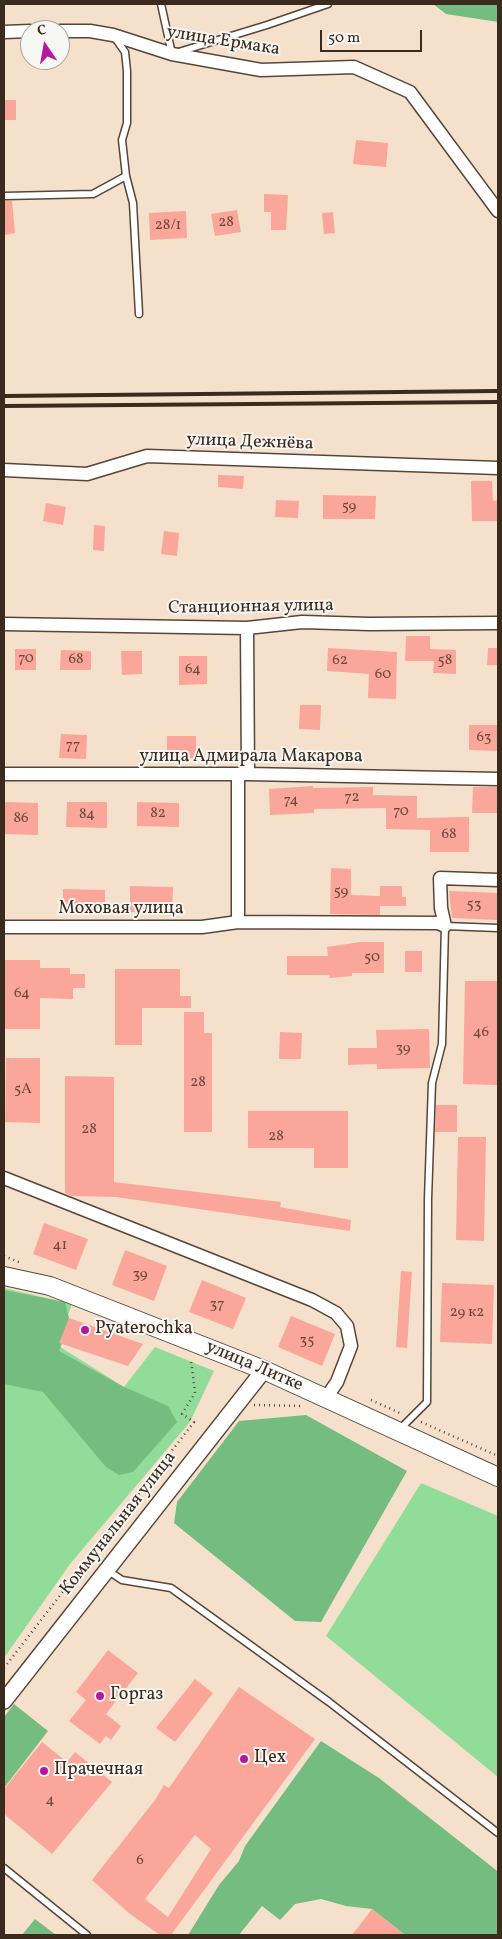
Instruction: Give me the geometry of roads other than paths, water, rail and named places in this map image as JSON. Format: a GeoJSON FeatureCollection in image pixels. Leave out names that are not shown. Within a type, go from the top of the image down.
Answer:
{"type":"FeatureCollection","features":[{"type":"Feature","properties":{"kind":"main road","name":"улица Литке"},"geometry":{"type":"LineString","coordinates":[[4,1276],[50,1286],[264,1370],[498,1476]]}},
{"type":"Feature","properties":{"kind":"street","name":"улица Ермака"},"geometry":{"type":"LineString","coordinates":[[70,31],[90,31],[113,35],[172,54],[261,70],[354,67],[410,92],[498,211]]}},
{"type":"Feature","properties":{"kind":"street"},"geometry":{"type":"LineString","coordinates":[[4,32],[20,32]]}},
{"type":"Feature","properties":{"kind":"street","name":"улица Дежнёва"},"geometry":{"type":"LineString","coordinates":[[4,470],[88,474],[146,456],[211,460],[498,468]]}},
{"type":"Feature","properties":{"kind":"street","name":"Станционная улица"},"geometry":{"type":"LineString","coordinates":[[4,624],[247,628],[302,622],[369,624],[498,623]]}},
{"type":"Feature","properties":{"kind":"street"},"geometry":{"type":"LineString","coordinates":[[238,922],[247,628]]}},
{"type":"Feature","properties":{"kind":"street","name":"улица Адмирала Макарова"},"geometry":{"type":"LineString","coordinates":[[4,774],[243,774],[498,779]]}},
{"type":"Feature","properties":{"kind":"street"},"geometry":{"type":"LineString","coordinates":[[445,926],[441,908],[440,878],[498,880]]}},
{"type":"Feature","properties":{"kind":"street","name":"Моховая улица"},"geometry":{"type":"LineString","coordinates":[[4,927],[202,927],[238,922],[438,923],[445,926]]}},
{"type":"Feature","properties":{"kind":"street"},"geometry":{"type":"LineString","coordinates":[[4,1178],[312,1300],[336,1313],[347,1326],[352,1346],[337,1382],[326,1398]]}},
{"type":"Feature","properties":{"kind":"street","name":"Коммунальная улица"},"geometry":{"type":"LineString","coordinates":[[4,1701],[264,1370]]}},
{"type":"Feature","properties":{"kind":"lane"},"geometry":{"type":"LineString","coordinates":[[161,4],[172,54],[268,26],[328,4]]}},
{"type":"Feature","properties":{"kind":"lane"},"geometry":{"type":"LineString","coordinates":[[113,35],[125,52],[127,71],[127,123],[122,140],[126,176],[133,203],[139,314]]}},
{"type":"Feature","properties":{"kind":"lane"},"geometry":{"type":"LineString","coordinates":[[6,196],[94,194],[126,176]]}},
{"type":"Feature","properties":{"kind":"lane"},"geometry":{"type":"LineString","coordinates":[[397,1430],[406,1425],[427,1402],[428,1199],[432,1083],[442,1044],[445,926],[498,928]]}},
{"type":"Feature","properties":{"kind":"lane"},"geometry":{"type":"LineString","coordinates":[[107,1570],[122,1580],[171,1588],[329,1702],[498,1833]]}},
{"type":"Feature","properties":{"kind":"lane"},"geometry":{"type":"LineString","coordinates":[[4,1868],[87,1935]]}},
{"type":"Feature","properties":{"kind":"railway"},"geometry":{"type":"LineString","coordinates":[[4,396],[498,391]]}},
{"type":"Feature","properties":{"kind":"railway"},"geometry":{"type":"LineString","coordinates":[[4,406],[498,402]]}},
{"type":"Feature","properties":{"kind":"place","name":"Pyaterochka"},"geometry":{"type":"Point","coordinates":[85,1330]}},
{"type":"Feature","properties":{"kind":"place","name":"Горгаз"},"geometry":{"type":"Point","coordinates":[100,1696]}},
{"type":"Feature","properties":{"kind":"place","name":"Цех"},"geometry":{"type":"Point","coordinates":[244,1759]}},
{"type":"Feature","properties":{"kind":"place","name":"Прачечная"},"geometry":{"type":"Point","coordinates":[44,1771]}}]}
